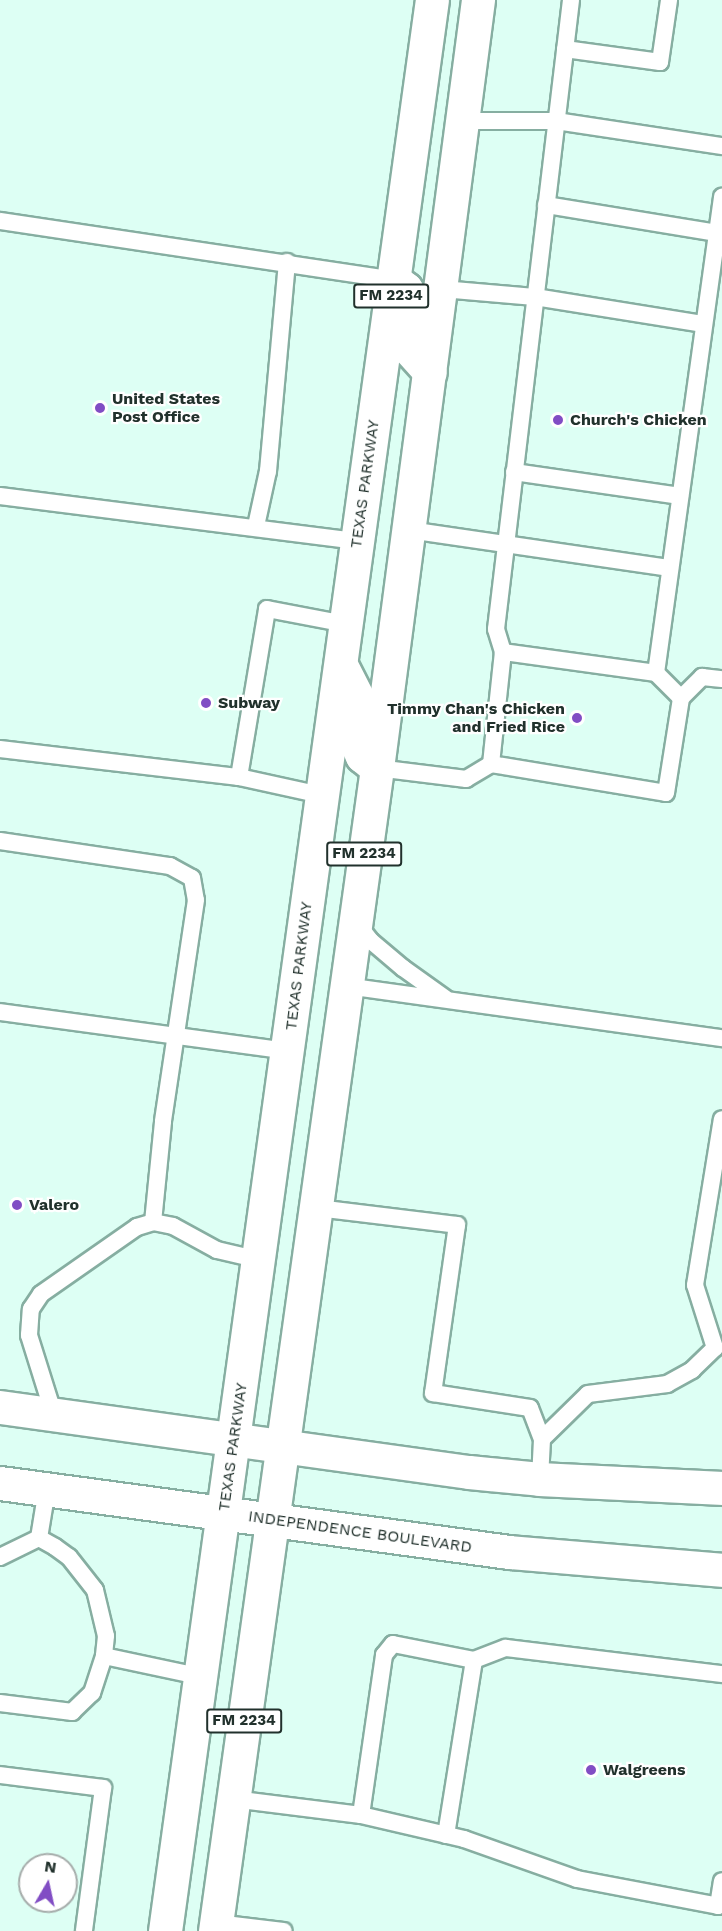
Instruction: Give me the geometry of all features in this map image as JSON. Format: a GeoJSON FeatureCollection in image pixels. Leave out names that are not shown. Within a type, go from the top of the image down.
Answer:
{"type":"FeatureCollection","features":[{"type":"Feature","properties":{"kind":"main road","name":"TEXAS PARKWAY"},"geometry":{"type":"LineString","coordinates":[[165,1931],[260,1260],[321,795],[432,0]]}},
{"type":"Feature","properties":{"kind":"main road","name":"FM 2234"},"geometry":{"type":"LineString","coordinates":[[216,1927],[377,768],[442,289],[478,0]]}},
{"type":"Feature","properties":{"kind":"main road"},"geometry":{"type":"LineString","coordinates":[[394,280],[406,289],[414,304],[409,349],[430,372]]}},
{"type":"Feature","properties":{"kind":"main road"},"geometry":{"type":"LineString","coordinates":[[340,663],[358,699],[353,736],[362,756],[377,768]]}},
{"type":"Feature","properties":{"kind":"main road"},"geometry":{"type":"LineString","coordinates":[[0,1407],[540,1479],[722,1488]]}},
{"type":"Feature","properties":{"kind":"main road","name":"INDEPENDENCE BOULEVARD"},"geometry":{"type":"LineString","coordinates":[[0,1484],[509,1552],[722,1570]]}},
{"type":"Feature","properties":{"kind":"lane"},"geometry":{"type":"LineString","coordinates":[[491,764],[503,652],[496,629],[571,0]]}},
{"type":"Feature","properties":{"kind":"lane"},"geometry":{"type":"LineString","coordinates":[[565,49],[660,62],[669,0]]}},
{"type":"Feature","properties":{"kind":"lane"},"geometry":{"type":"LineString","coordinates":[[463,121],[556,121],[722,146]]}},
{"type":"Feature","properties":{"kind":"lane"},"geometry":{"type":"LineString","coordinates":[[656,673],[722,197]]}},
{"type":"Feature","properties":{"kind":"lane"},"geometry":{"type":"LineString","coordinates":[[546,205],[717,233]]}},
{"type":"Feature","properties":{"kind":"lane"},"geometry":{"type":"LineString","coordinates":[[0,221],[287,262],[394,280]]}},
{"type":"Feature","properties":{"kind":"lane"},"geometry":{"type":"LineString","coordinates":[[256,526],[268,471],[287,262]]}},
{"type":"Feature","properties":{"kind":"lane"},"geometry":{"type":"LineString","coordinates":[[442,289],[535,297],[704,324]]}},
{"type":"Feature","properties":{"kind":"lane"},"geometry":{"type":"LineString","coordinates":[[514,472],[680,496]]}},
{"type":"Feature","properties":{"kind":"lane"},"geometry":{"type":"LineString","coordinates":[[0,496],[256,526],[357,541]]}},
{"type":"Feature","properties":{"kind":"lane"},"geometry":{"type":"LineString","coordinates":[[409,530],[670,568]]}},
{"type":"Feature","properties":{"kind":"lane"},"geometry":{"type":"LineString","coordinates":[[239,777],[267,609],[346,624]]}},
{"type":"Feature","properties":{"kind":"lane"},"geometry":{"type":"LineString","coordinates":[[503,652],[656,673],[681,698]]}},
{"type":"Feature","properties":{"kind":"lane"},"geometry":{"type":"LineString","coordinates":[[377,768],[466,779],[491,764],[666,793],[681,698],[702,677],[722,679]]}},
{"type":"Feature","properties":{"kind":"lane"},"geometry":{"type":"LineString","coordinates":[[0,749],[239,777],[321,795]]}},
{"type":"Feature","properties":{"kind":"lane"},"geometry":{"type":"LineString","coordinates":[[0,841],[170,866],[192,878],[196,900],[176,1036],[153,1222]]}},
{"type":"Feature","properties":{"kind":"lane"},"geometry":{"type":"LineString","coordinates":[[355,921],[395,961],[449,1000]]}},
{"type":"Feature","properties":{"kind":"lane"},"geometry":{"type":"LineString","coordinates":[[346,986],[722,1038]]}},
{"type":"Feature","properties":{"kind":"lane"},"geometry":{"type":"LineString","coordinates":[[0,1012],[288,1051]]}},
{"type":"Feature","properties":{"kind":"lane"},"geometry":{"type":"LineString","coordinates":[[542,1439],[588,1394],[667,1384],[692,1370],[718,1349],[695,1285],[722,1119]]}},
{"type":"Feature","properties":{"kind":"lane"},"geometry":{"type":"LineString","coordinates":[[316,1208],[457,1224],[433,1393],[530,1408],[542,1439],[540,1479]]}},
{"type":"Feature","properties":{"kind":"lane"},"geometry":{"type":"LineString","coordinates":[[54,1415],[29,1335],[31,1309],[41,1294],[137,1227],[153,1222],[173,1226],[217,1250],[260,1260]]}},
{"type":"Feature","properties":{"kind":"lane"},"geometry":{"type":"LineString","coordinates":[[39,1538],[47,1490]]}},
{"type":"Feature","properties":{"kind":"lane"},"geometry":{"type":"LineString","coordinates":[[0,1557],[39,1538]]}},
{"type":"Feature","properties":{"kind":"lane"},"geometry":{"type":"LineString","coordinates":[[0,1702],[53,1712],[72,1712],[92,1693],[104,1656],[106,1636],[95,1590],[69,1557],[39,1538]]}},
{"type":"Feature","properties":{"kind":"lane"},"geometry":{"type":"LineString","coordinates":[[361,1815],[384,1654],[393,1644],[474,1660],[506,1648],[722,1674]]}},
{"type":"Feature","properties":{"kind":"lane"},"geometry":{"type":"LineString","coordinates":[[104,1656],[202,1677]]}},
{"type":"Feature","properties":{"kind":"lane"},"geometry":{"type":"LineString","coordinates":[[446,1835],[474,1660]]}},
{"type":"Feature","properties":{"kind":"lane"},"geometry":{"type":"LineString","coordinates":[[0,1775],[103,1788],[84,1931]]}},
{"type":"Feature","properties":{"kind":"lane"},"geometry":{"type":"LineString","coordinates":[[233,1798],[361,1815],[446,1835],[577,1879],[718,1906],[722,1881]]}},
{"type":"Feature","properties":{"kind":"lane"},"geometry":{"type":"LineString","coordinates":[[216,1927],[284,1931]]}},
{"type":"Feature","properties":{"kind":"place","name":"United States Post Office"},"geometry":{"type":"Point","coordinates":[100,408]}},
{"type":"Feature","properties":{"kind":"place","name":"Church's Chicken"},"geometry":{"type":"Point","coordinates":[558,420]}},
{"type":"Feature","properties":{"kind":"place","name":"Subway"},"geometry":{"type":"Point","coordinates":[206,703]}},
{"type":"Feature","properties":{"kind":"place","name":"Timmy Chan's Chicken and Fried Rice"},"geometry":{"type":"Point","coordinates":[577,718]}},
{"type":"Feature","properties":{"kind":"place","name":"Valero"},"geometry":{"type":"Point","coordinates":[17,1205]}},
{"type":"Feature","properties":{"kind":"place","name":"Walgreens"},"geometry":{"type":"Point","coordinates":[591,1770]}}]}
